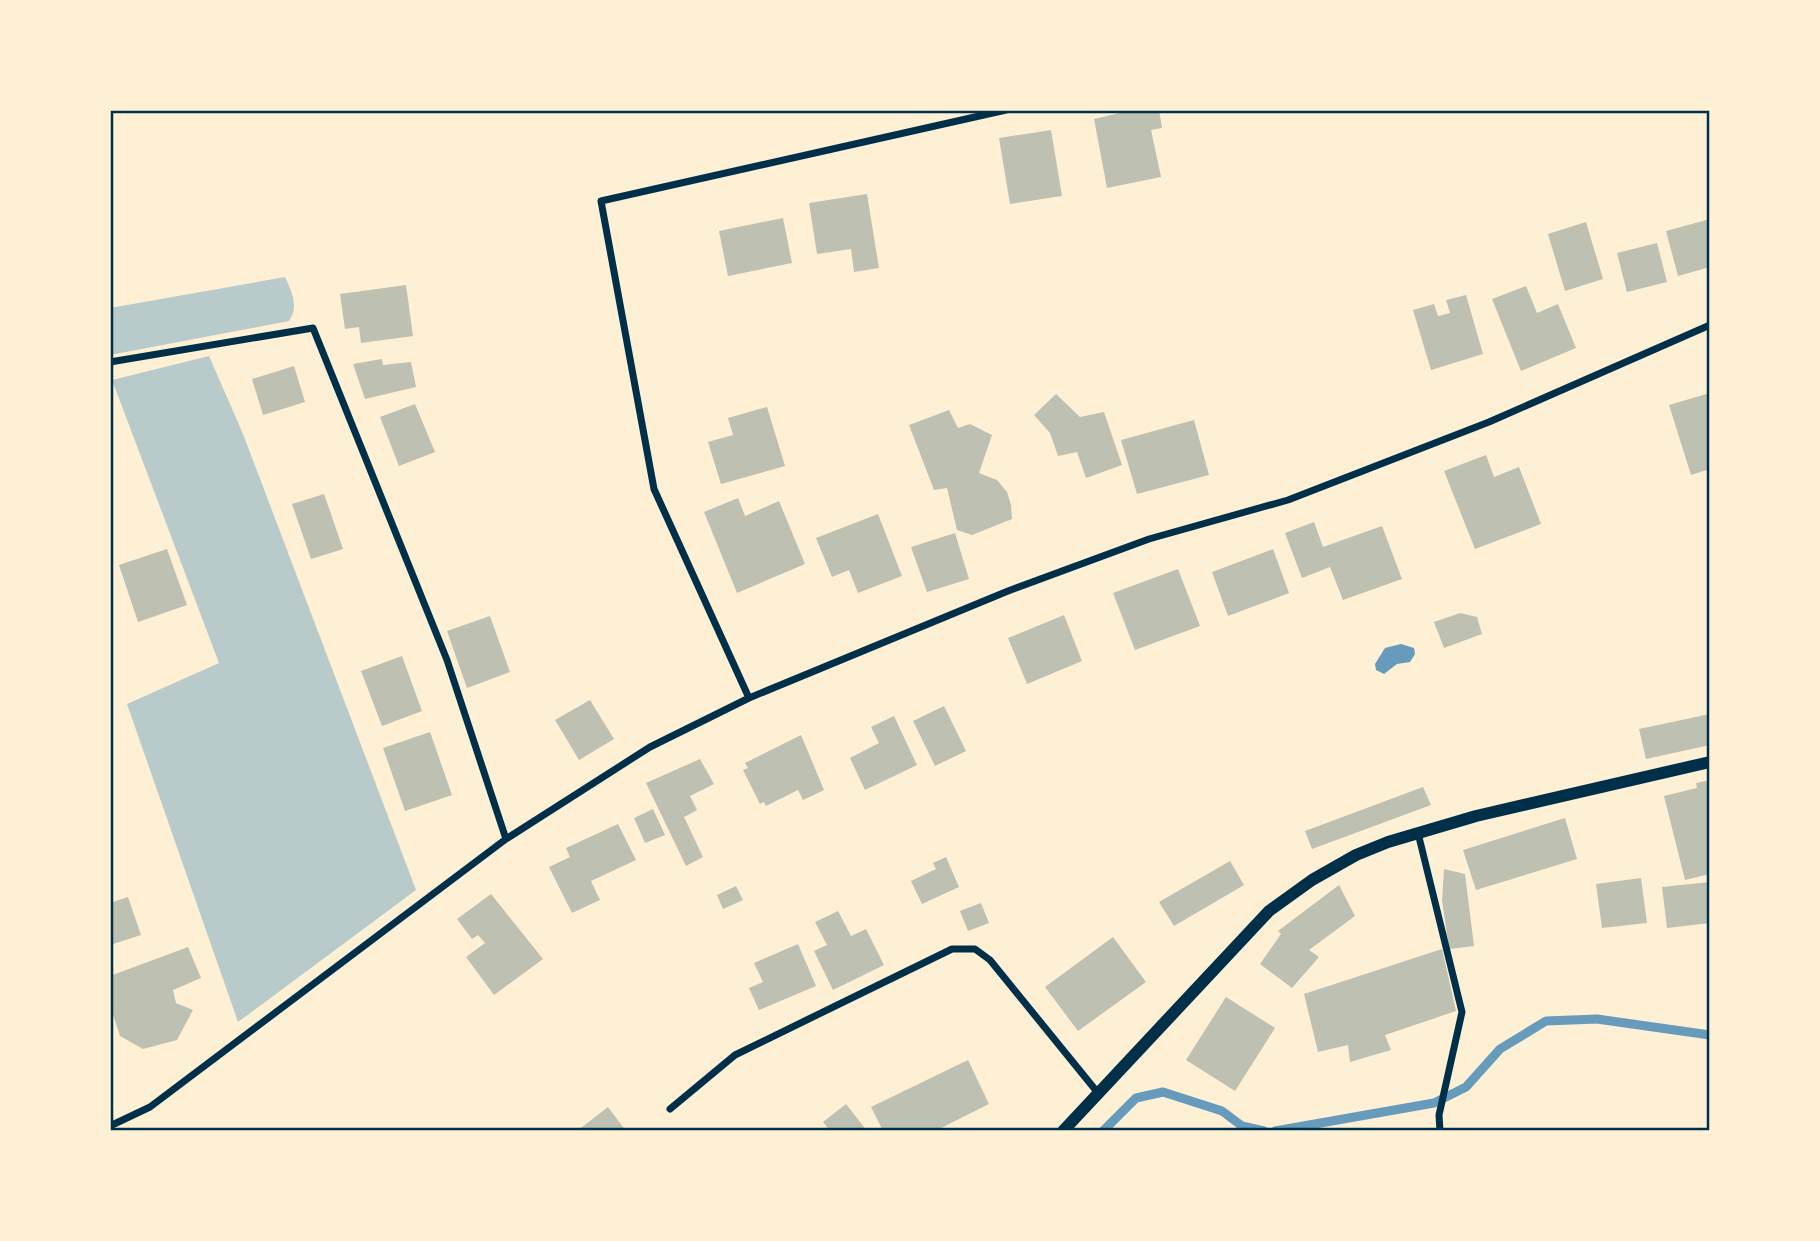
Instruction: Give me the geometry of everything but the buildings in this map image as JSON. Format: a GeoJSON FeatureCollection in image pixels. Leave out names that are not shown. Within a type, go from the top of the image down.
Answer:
{"type":"FeatureCollection","features":[{"type":"Feature","properties":{"kind":"street"},"geometry":{"type":"LineString","coordinates":[[749,698],[653,489],[601,201],[1006,110]]}},
{"type":"Feature","properties":{"kind":"street"},"geometry":{"type":"LineString","coordinates":[[111,1124],[150,1107],[506,839],[650,747],[749,698],[1008,591],[1149,539],[1288,500],[1489,422],[1710,325]]}},
{"type":"Feature","properties":{"kind":"street"},"geometry":{"type":"LineString","coordinates":[[110,362],[313,328],[447,660],[506,839]]}},
{"type":"Feature","properties":{"kind":"street"},"geometry":{"type":"LineString","coordinates":[[1063,1131],[1269,911],[1290,894],[1356,855],[1476,816],[1710,762]]}},
{"type":"Feature","properties":{"kind":"street"},"geometry":{"type":"LineString","coordinates":[[1418,834],[1462,1012],[1439,1115],[1440,1131]]}},
{"type":"Feature","properties":{"kind":"street"},"geometry":{"type":"LineString","coordinates":[[670,1109],[735,1055],[952,948],[975,949],[989,960],[1098,1093]]}},
{"type":"Feature","properties":{"kind":"shaded area"},"geometry":{"type":"Polygon","coordinates":[[[285,277],[294,305],[289,321],[110,355],[110,308],[285,277]]]}},
{"type":"Feature","properties":{"kind":"shaded area"},"geometry":{"type":"Polygon","coordinates":[[[209,356],[243,434],[416,890],[238,1022],[127,704],[219,663],[112,380],[209,356]]]}},
{"type":"Feature","properties":{"kind":"water"},"geometry":{"type":"Polygon","coordinates":[[[1401,644],[1414,648],[1415,654],[1410,662],[1397,664],[1384,674],[1376,670],[1375,664],[1385,648],[1401,644]]]}},
{"type":"Feature","properties":{"kind":"waterway"},"geometry":{"type":"LineString","coordinates":[[1275,1131],[1434,1103],[1466,1087],[1500,1049],[1546,1021],[1597,1019],[1710,1035]]}},
{"type":"Feature","properties":{"kind":"waterway"},"geometry":{"type":"LineString","coordinates":[[1103,1131],[1136,1098],[1163,1092],[1222,1111],[1242,1126],[1264,1131]]}}]}
